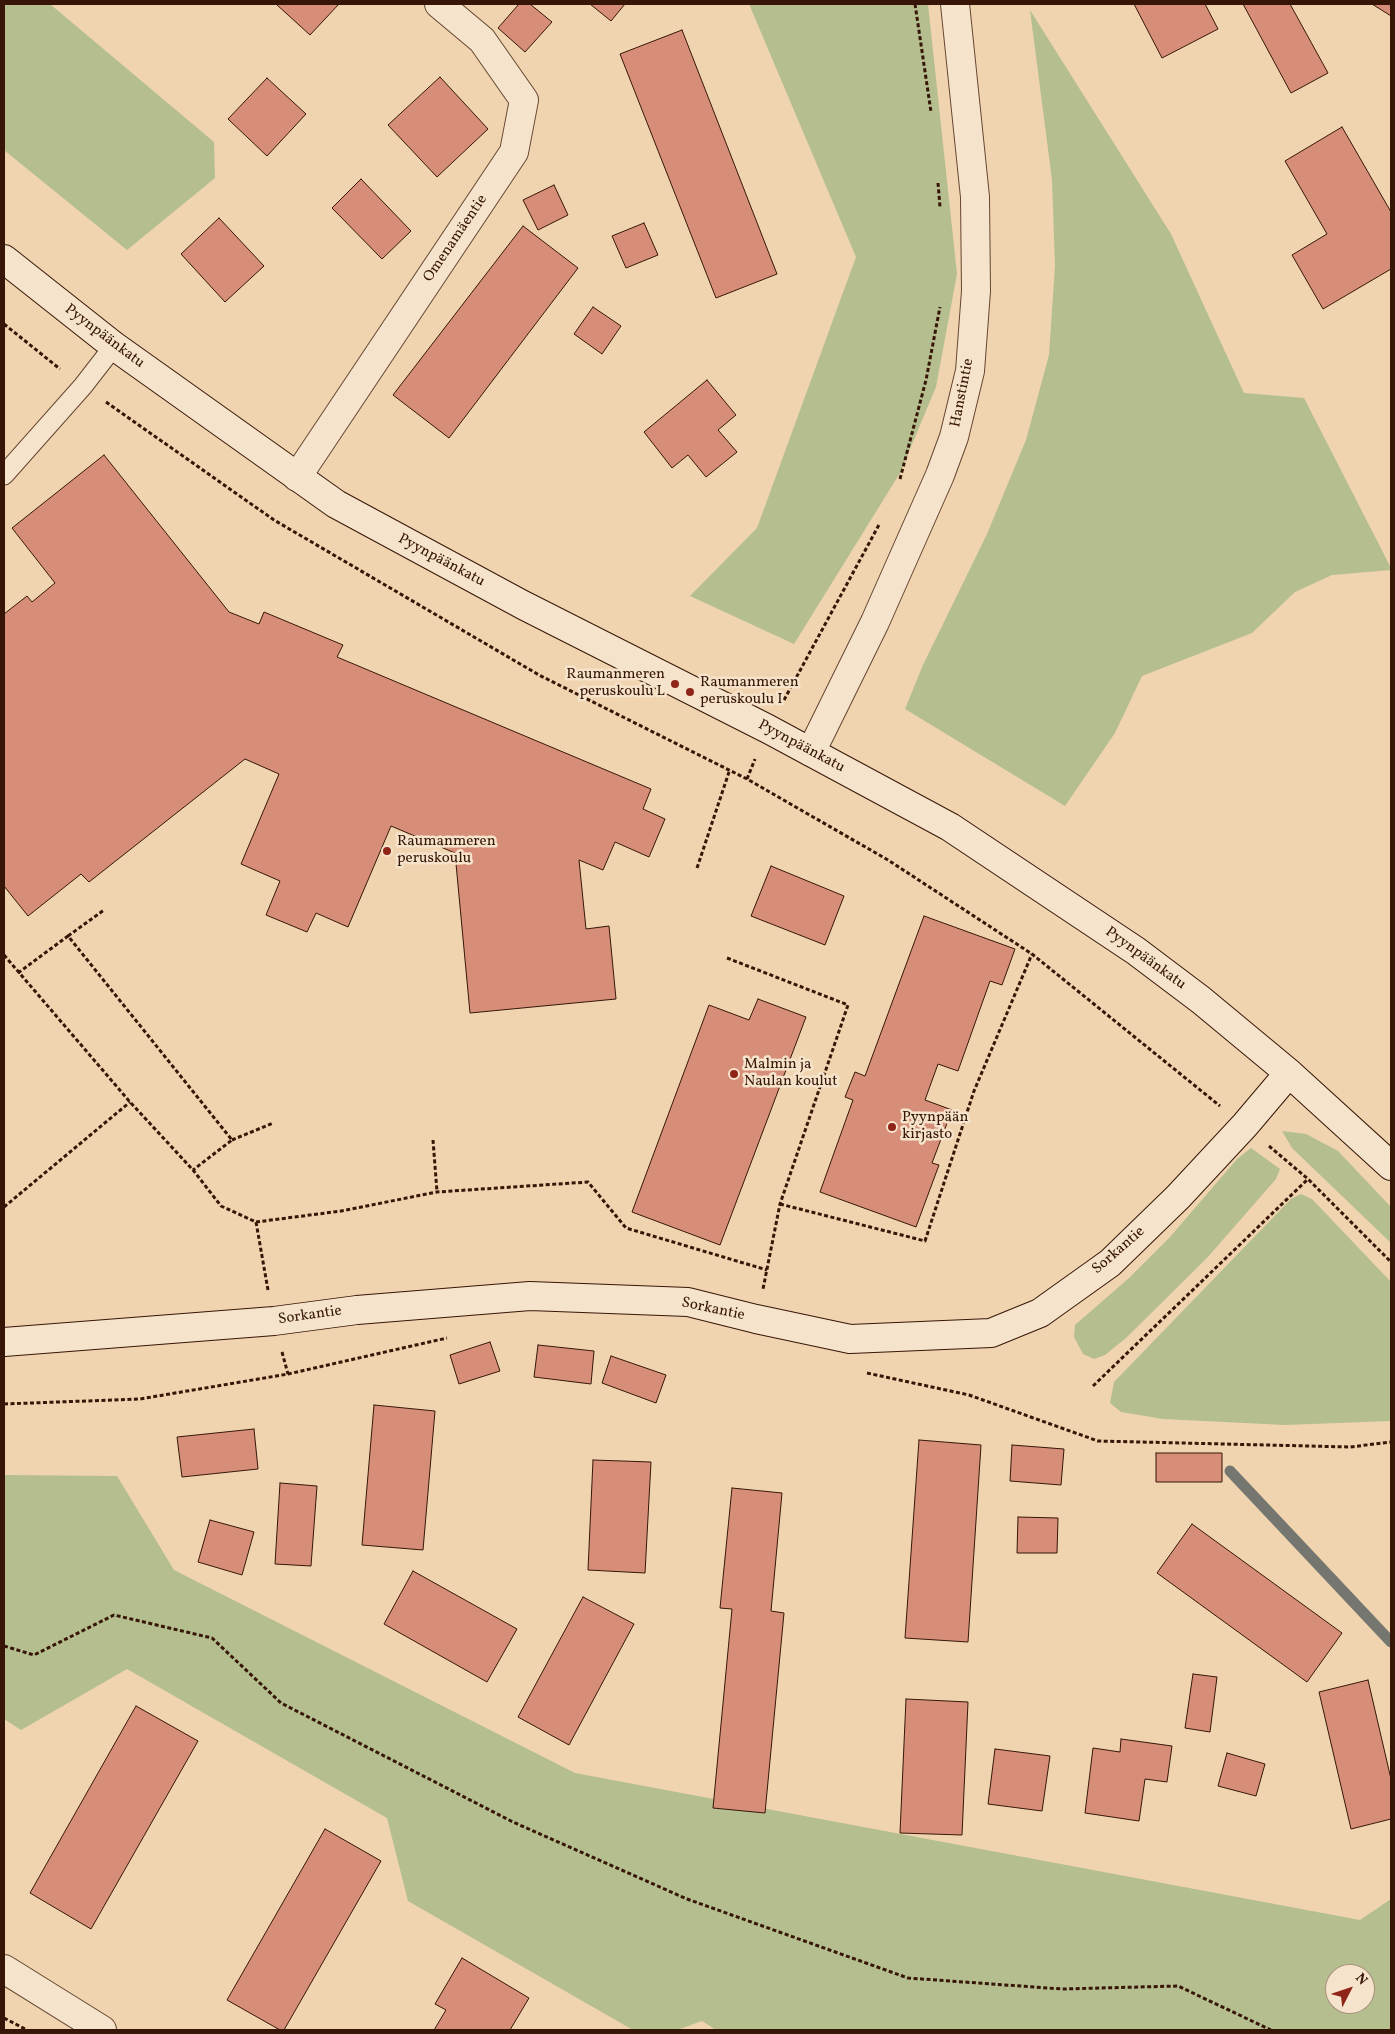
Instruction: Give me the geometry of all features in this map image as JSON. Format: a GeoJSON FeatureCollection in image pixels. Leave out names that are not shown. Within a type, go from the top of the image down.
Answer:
{"type":"FeatureCollection","features":[{"type":"Feature","properties":{"kind":"street","name":"Omenamäentie"},"geometry":{"type":"LineString","coordinates":[[297,477],[514,152],[524,100],[482,40],[439,4]]}},
{"type":"Feature","properties":{"kind":"street","name":"Hanstintie"},"geometry":{"type":"LineString","coordinates":[[811,752],[875,622],[940,475],[954,437],[970,371],[976,291],[975,198],[955,4]]}},
{"type":"Feature","properties":{"kind":"street","name":"Pyynpäänkatu"},"geometry":{"type":"LineString","coordinates":[[4,259],[114,346],[336,504],[532,609],[768,729],[950,827],[1151,962],[1289,1073],[1391,1166]]}},
{"type":"Feature","properties":{"kind":"street","name":"Sorkantie"},"geometry":{"type":"LineString","coordinates":[[4,1342],[274,1321],[357,1310],[530,1296],[688,1302],[850,1339],[991,1334],[1040,1313],[1110,1263],[1178,1197],[1245,1126],[1289,1073]]}},
{"type":"Feature","properties":{"kind":"street"},"geometry":{"type":"LineString","coordinates":[[4,1969],[102,2030]]}},
{"type":"Feature","properties":{"kind":"lane"},"geometry":{"type":"LineString","coordinates":[[4,474],[83,386],[114,346]]}},
{"type":"Feature","properties":{"kind":"path"},"geometry":{"type":"LineString","coordinates":[[915,4],[932,119]]}},
{"type":"Feature","properties":{"kind":"path"},"geometry":{"type":"LineString","coordinates":[[938,177],[941,216]]}},
{"type":"Feature","properties":{"kind":"path"},"geometry":{"type":"LineString","coordinates":[[899,484],[926,380],[940,304]]}},
{"type":"Feature","properties":{"kind":"path"},"geometry":{"type":"LineString","coordinates":[[4,324],[83,386],[274,520],[539,675],[729,772],[747,779],[888,860],[1032,954],[1308,1179],[1391,1262]]}},
{"type":"Feature","properties":{"kind":"path"},"geometry":{"type":"LineString","coordinates":[[747,779],[768,729],[882,520]]}},
{"type":"Feature","properties":{"kind":"path"},"geometry":{"type":"LineString","coordinates":[[697,868],[729,772]]}},
{"type":"Feature","properties":{"kind":"path"},"geometry":{"type":"LineString","coordinates":[[18,974],[104,910]]}},
{"type":"Feature","properties":{"kind":"path"},"geometry":{"type":"LineString","coordinates":[[68,936],[232,1140]]}},
{"type":"Feature","properties":{"kind":"path"},"geometry":{"type":"LineString","coordinates":[[780,1204],[925,1241],[974,1091],[1032,954]]}},
{"type":"Feature","properties":{"kind":"path"},"geometry":{"type":"LineString","coordinates":[[4,955],[18,974],[130,1102],[193,1170],[220,1206],[256,1222],[341,1211],[437,1192],[588,1182],[626,1228],[767,1270]]}},
{"type":"Feature","properties":{"kind":"path"},"geometry":{"type":"LineString","coordinates":[[727,958],[848,1005],[780,1204],[756,1319]]}},
{"type":"Feature","properties":{"kind":"path"},"geometry":{"type":"LineString","coordinates":[[4,1207],[130,1102]]}},
{"type":"Feature","properties":{"kind":"path"},"geometry":{"type":"LineString","coordinates":[[193,1170],[232,1140],[273,1123]]}},
{"type":"Feature","properties":{"kind":"path"},"geometry":{"type":"LineString","coordinates":[[433,1140],[437,1192]]}},
{"type":"Feature","properties":{"kind":"path"},"geometry":{"type":"LineString","coordinates":[[1093,1386],[1308,1179]]}},
{"type":"Feature","properties":{"kind":"path"},"geometry":{"type":"LineString","coordinates":[[256,1222],[274,1321],[288,1374]]}},
{"type":"Feature","properties":{"kind":"path"},"geometry":{"type":"LineString","coordinates":[[4,1404],[140,1399],[288,1374],[457,1336]]}},
{"type":"Feature","properties":{"kind":"path"},"geometry":{"type":"LineString","coordinates":[[863,1372],[969,1395],[1098,1441],[1350,1447],[1391,1442]]}},
{"type":"Feature","properties":{"kind":"path"},"geometry":{"type":"LineString","coordinates":[[4,1646],[34,1655],[114,1615],[212,1638],[281,1703],[513,1822],[686,1899],[908,1978],[1062,1989],[1178,1986],[1272,2030]]}},
{"type":"Feature","properties":{"kind":"path"},"geometry":{"type":"LineString","coordinates":[[4,2018],[27,2030]]}},
{"type":"Feature","properties":{"kind":"green space"},"geometry":{"type":"Polygon","coordinates":[[[4,4],[50,4],[214,142],[215,178],[127,250],[4,150],[4,4]]]}},
{"type":"Feature","properties":{"kind":"green space"},"geometry":{"type":"Polygon","coordinates":[[[749,4],[928,4],[957,274],[936,387],[900,473],[794,644],[690,596],[757,528],[856,257],[749,4]]]}},
{"type":"Feature","properties":{"kind":"green space"},"geometry":{"type":"Polygon","coordinates":[[[1030,10],[1171,234],[1244,393],[1304,398],[1391,568],[1391,570],[1332,575],[1295,592],[1252,633],[1142,676],[1115,733],[1065,806],[905,709],[923,665],[987,534],[1026,440],[1049,355],[1055,266],[1052,180],[1030,10]]]}},
{"type":"Feature","properties":{"kind":"green space"},"geometry":{"type":"Polygon","coordinates":[[[1282,1131],[1306,1134],[1338,1151],[1391,1207],[1391,1243],[1292,1148],[1282,1131]]]}},
{"type":"Feature","properties":{"kind":"green space"},"geometry":{"type":"Polygon","coordinates":[[[1251,1148],[1280,1169],[1276,1179],[1207,1258],[1126,1338],[1105,1355],[1094,1359],[1083,1354],[1074,1337],[1075,1325],[1129,1278],[1170,1237],[1237,1159],[1251,1148]]]}},
{"type":"Feature","properties":{"kind":"green space"},"geometry":{"type":"Polygon","coordinates":[[[1301,1194],[1312,1199],[1391,1282],[1391,1421],[1285,1425],[1163,1419],[1121,1412],[1110,1403],[1114,1382],[1291,1199],[1301,1194]]]}},
{"type":"Feature","properties":{"kind":"green space"},"geometry":{"type":"Polygon","coordinates":[[[4,1475],[117,1476],[174,1570],[575,1773],[1360,1920],[1391,1899],[1391,2030],[716,2030],[702,2021],[677,2030],[633,2030],[408,1901],[387,1818],[127,1669],[21,1730],[4,1719],[4,1475]]]}},
{"type":"Feature","properties":{"kind":"building"},"geometry":{"type":"Polygon","coordinates":[[[276,4],[339,4],[310,35],[276,4]]]}},
{"type":"Feature","properties":{"kind":"building"},"geometry":{"type":"Polygon","coordinates":[[[519,4],[530,4],[552,22],[525,52],[498,28],[519,4]]]}},
{"type":"Feature","properties":{"kind":"building"},"geometry":{"type":"Polygon","coordinates":[[[590,4],[625,4],[611,21],[590,4]]]}},
{"type":"Feature","properties":{"kind":"building"},"geometry":{"type":"Polygon","coordinates":[[[1134,4],[1205,4],[1218,29],[1162,58],[1134,4]]]}},
{"type":"Feature","properties":{"kind":"building"},"geometry":{"type":"Polygon","coordinates":[[[1243,4],[1290,4],[1328,73],[1291,93],[1243,4]]]}},
{"type":"Feature","properties":{"kind":"building"},"geometry":{"type":"Polygon","coordinates":[[[1372,4],[1391,4],[1391,16],[1372,4]]]}},
{"type":"Feature","properties":{"kind":"building"},"geometry":{"type":"Polygon","coordinates":[[[682,30],[777,274],[716,298],[620,54],[682,30]]]}},
{"type":"Feature","properties":{"kind":"building"},"geometry":{"type":"Polygon","coordinates":[[[440,77],[488,129],[437,177],[388,125],[440,77]]]}},
{"type":"Feature","properties":{"kind":"building"},"geometry":{"type":"Polygon","coordinates":[[[267,78],[306,114],[267,156],[228,119],[267,78]]]}},
{"type":"Feature","properties":{"kind":"building"},"geometry":{"type":"Polygon","coordinates":[[[1342,127],[1391,212],[1391,269],[1323,309],[1292,255],[1327,234],[1285,161],[1342,127]]]}},
{"type":"Feature","properties":{"kind":"building"},"geometry":{"type":"Polygon","coordinates":[[[361,179],[411,231],[382,259],[332,208],[361,179]]]}},
{"type":"Feature","properties":{"kind":"building"},"geometry":{"type":"Polygon","coordinates":[[[554,185],[568,215],[538,230],[523,200],[554,185]]]}},
{"type":"Feature","properties":{"kind":"building"},"geometry":{"type":"Polygon","coordinates":[[[219,218],[264,266],[225,302],[181,254],[219,218]]]}},
{"type":"Feature","properties":{"kind":"building"},"geometry":{"type":"Polygon","coordinates":[[[644,223],[658,255],[626,268],[612,236],[644,223]]]}},
{"type":"Feature","properties":{"kind":"building"},"geometry":{"type":"Polygon","coordinates":[[[523,226],[578,268],[449,438],[393,395],[523,226]]]}},
{"type":"Feature","properties":{"kind":"building"},"geometry":{"type":"Polygon","coordinates":[[[593,307],[621,326],[602,354],[574,334],[593,307]]]}},
{"type":"Feature","properties":{"kind":"building"},"geometry":{"type":"Polygon","coordinates":[[[707,380],[736,415],[718,430],[737,452],[706,477],[688,455],[672,468],[644,432],[707,380]]]}},
{"type":"Feature","properties":{"kind":"building"},"geometry":{"type":"Polygon","coordinates":[[[104,455],[229,612],[259,624],[264,612],[343,645],[337,657],[651,789],[643,809],[665,819],[649,857],[615,842],[603,870],[579,860],[586,929],[609,926],[616,999],[470,1013],[455,853],[391,826],[348,927],[316,913],[307,932],[266,915],[280,881],[241,864],[279,774],[245,759],[89,882],[81,874],[28,916],[4,886],[4,614],[27,596],[32,602],[55,583],[12,528],[104,455]]]}},
{"type":"Feature","properties":{"kind":"building"},"geometry":{"type":"Polygon","coordinates":[[[771,866],[844,896],[825,945],[751,916],[771,866]]]}},
{"type":"Feature","properties":{"kind":"building"},"geometry":{"type":"Polygon","coordinates":[[[924,916],[1015,949],[1002,985],[990,981],[958,1071],[938,1064],[925,1100],[952,1110],[932,1163],[939,1165],[916,1227],[820,1192],[853,1100],[845,1097],[855,1072],[865,1076],[924,916]]]}},
{"type":"Feature","properties":{"kind":"building","name":"Malmin ja Naulan koulut"},"geometry":{"type":"Polygon","coordinates":[[[758,999],[806,1017],[720,1245],[632,1212],[709,1005],[749,1020],[758,999]]]}},
{"type":"Feature","properties":{"kind":"building"},"geometry":{"type":"Polygon","coordinates":[[[490,1342],[500,1371],[459,1384],[450,1355],[490,1342]]]}},
{"type":"Feature","properties":{"kind":"building"},"geometry":{"type":"Polygon","coordinates":[[[538,1345],[594,1351],[591,1384],[534,1377],[538,1345]]]}},
{"type":"Feature","properties":{"kind":"building"},"geometry":{"type":"Polygon","coordinates":[[[611,1356],[666,1375],[656,1403],[602,1383],[611,1356]]]}},
{"type":"Feature","properties":{"kind":"building"},"geometry":{"type":"Polygon","coordinates":[[[374,1405],[435,1411],[423,1550],[362,1545],[374,1405]]]}},
{"type":"Feature","properties":{"kind":"building"},"geometry":{"type":"Polygon","coordinates":[[[254,1429],[258,1469],[182,1477],[177,1437],[254,1429]]]}},
{"type":"Feature","properties":{"kind":"building"},"geometry":{"type":"Polygon","coordinates":[[[919,1440],[981,1445],[968,1642],[905,1638],[919,1440]]]}},
{"type":"Feature","properties":{"kind":"building"},"geometry":{"type":"Polygon","coordinates":[[[1012,1445],[1064,1449],[1061,1485],[1010,1481],[1012,1445]]]}},
{"type":"Feature","properties":{"kind":"building"},"geometry":{"type":"Polygon","coordinates":[[[1156,1453],[1222,1453],[1222,1482],[1156,1482],[1156,1453]]]}},
{"type":"Feature","properties":{"kind":"building"},"geometry":{"type":"Polygon","coordinates":[[[593,1460],[651,1462],[645,1573],[588,1570],[593,1460]]]}},
{"type":"Feature","properties":{"kind":"building"},"geometry":{"type":"Polygon","coordinates":[[[280,1483],[317,1486],[311,1566],[275,1564],[280,1483]]]}},
{"type":"Feature","properties":{"kind":"building"},"geometry":{"type":"Polygon","coordinates":[[[732,1488],[782,1493],[771,1611],[784,1613],[765,1813],[713,1808],[732,1609],[720,1608],[732,1488]]]}},
{"type":"Feature","properties":{"kind":"building"},"geometry":{"type":"Polygon","coordinates":[[[1018,1517],[1058,1518],[1057,1553],[1017,1553],[1018,1517]]]}},
{"type":"Feature","properties":{"kind":"building"},"geometry":{"type":"Polygon","coordinates":[[[210,1520],[254,1532],[242,1575],[198,1562],[210,1520]]]}},
{"type":"Feature","properties":{"kind":"building"},"geometry":{"type":"Polygon","coordinates":[[[1192,1524],[1342,1633],[1307,1682],[1157,1573],[1192,1524]]]}},
{"type":"Feature","properties":{"kind":"building"},"geometry":{"type":"Polygon","coordinates":[[[413,1571],[517,1629],[487,1682],[384,1624],[413,1571]]]}},
{"type":"Feature","properties":{"kind":"building"},"geometry":{"type":"Polygon","coordinates":[[[583,1597],[634,1624],[569,1745],[518,1717],[583,1597]]]}},
{"type":"Feature","properties":{"kind":"building"},"geometry":{"type":"Polygon","coordinates":[[[1193,1674],[1217,1677],[1210,1732],[1185,1728],[1193,1674]]]}},
{"type":"Feature","properties":{"kind":"building"},"geometry":{"type":"Polygon","coordinates":[[[1368,1680],[1391,1779],[1391,1819],[1351,1829],[1319,1692],[1368,1680]]]}},
{"type":"Feature","properties":{"kind":"building"},"geometry":{"type":"Polygon","coordinates":[[[906,1699],[968,1702],[962,1835],[900,1833],[906,1699]]]}},
{"type":"Feature","properties":{"kind":"building"},"geometry":{"type":"Polygon","coordinates":[[[136,1706],[198,1741],[91,1929],[30,1893],[136,1706]]]}},
{"type":"Feature","properties":{"kind":"building"},"geometry":{"type":"Polygon","coordinates":[[[1121,1739],[1172,1746],[1167,1782],[1145,1779],[1139,1821],[1085,1813],[1093,1748],[1120,1752],[1121,1739]]]}},
{"type":"Feature","properties":{"kind":"building"},"geometry":{"type":"Polygon","coordinates":[[[995,1749],[1050,1756],[1042,1811],[988,1804],[995,1749]]]}},
{"type":"Feature","properties":{"kind":"building"},"geometry":{"type":"Polygon","coordinates":[[[1227,1753],[1265,1764],[1256,1796],[1218,1786],[1227,1753]]]}},
{"type":"Feature","properties":{"kind":"building"},"geometry":{"type":"Polygon","coordinates":[[[325,1829],[381,1861],[284,2030],[280,2030],[227,2000],[325,1829]]]}},
{"type":"Feature","properties":{"kind":"building"},"geometry":{"type":"Polygon","coordinates":[[[462,1958],[529,1998],[510,2030],[434,2030],[446,2010],[435,2004],[462,1958]]]}},
{"type":"Feature","properties":{"kind":"waterway"},"geometry":{"type":"LineString","coordinates":[[1230,1471],[1391,1642]]}},
{"type":"Feature","properties":{"kind":"place","name":"Raumanmeren peruskoulu L"},"geometry":{"type":"Point","coordinates":[675,684]}},
{"type":"Feature","properties":{"kind":"place","name":"Raumanmeren peruskoulu I"},"geometry":{"type":"Point","coordinates":[690,692]}},
{"type":"Feature","properties":{"kind":"place","name":"Raumanmeren peruskoulu"},"geometry":{"type":"Point","coordinates":[387,851]}},
{"type":"Feature","properties":{"kind":"place","name":"Malmin ja Naulan koulut"},"geometry":{"type":"Point","coordinates":[734,1074]}},
{"type":"Feature","properties":{"kind":"place","name":"Pyynpään kirjasto"},"geometry":{"type":"Point","coordinates":[892,1127]}}]}
